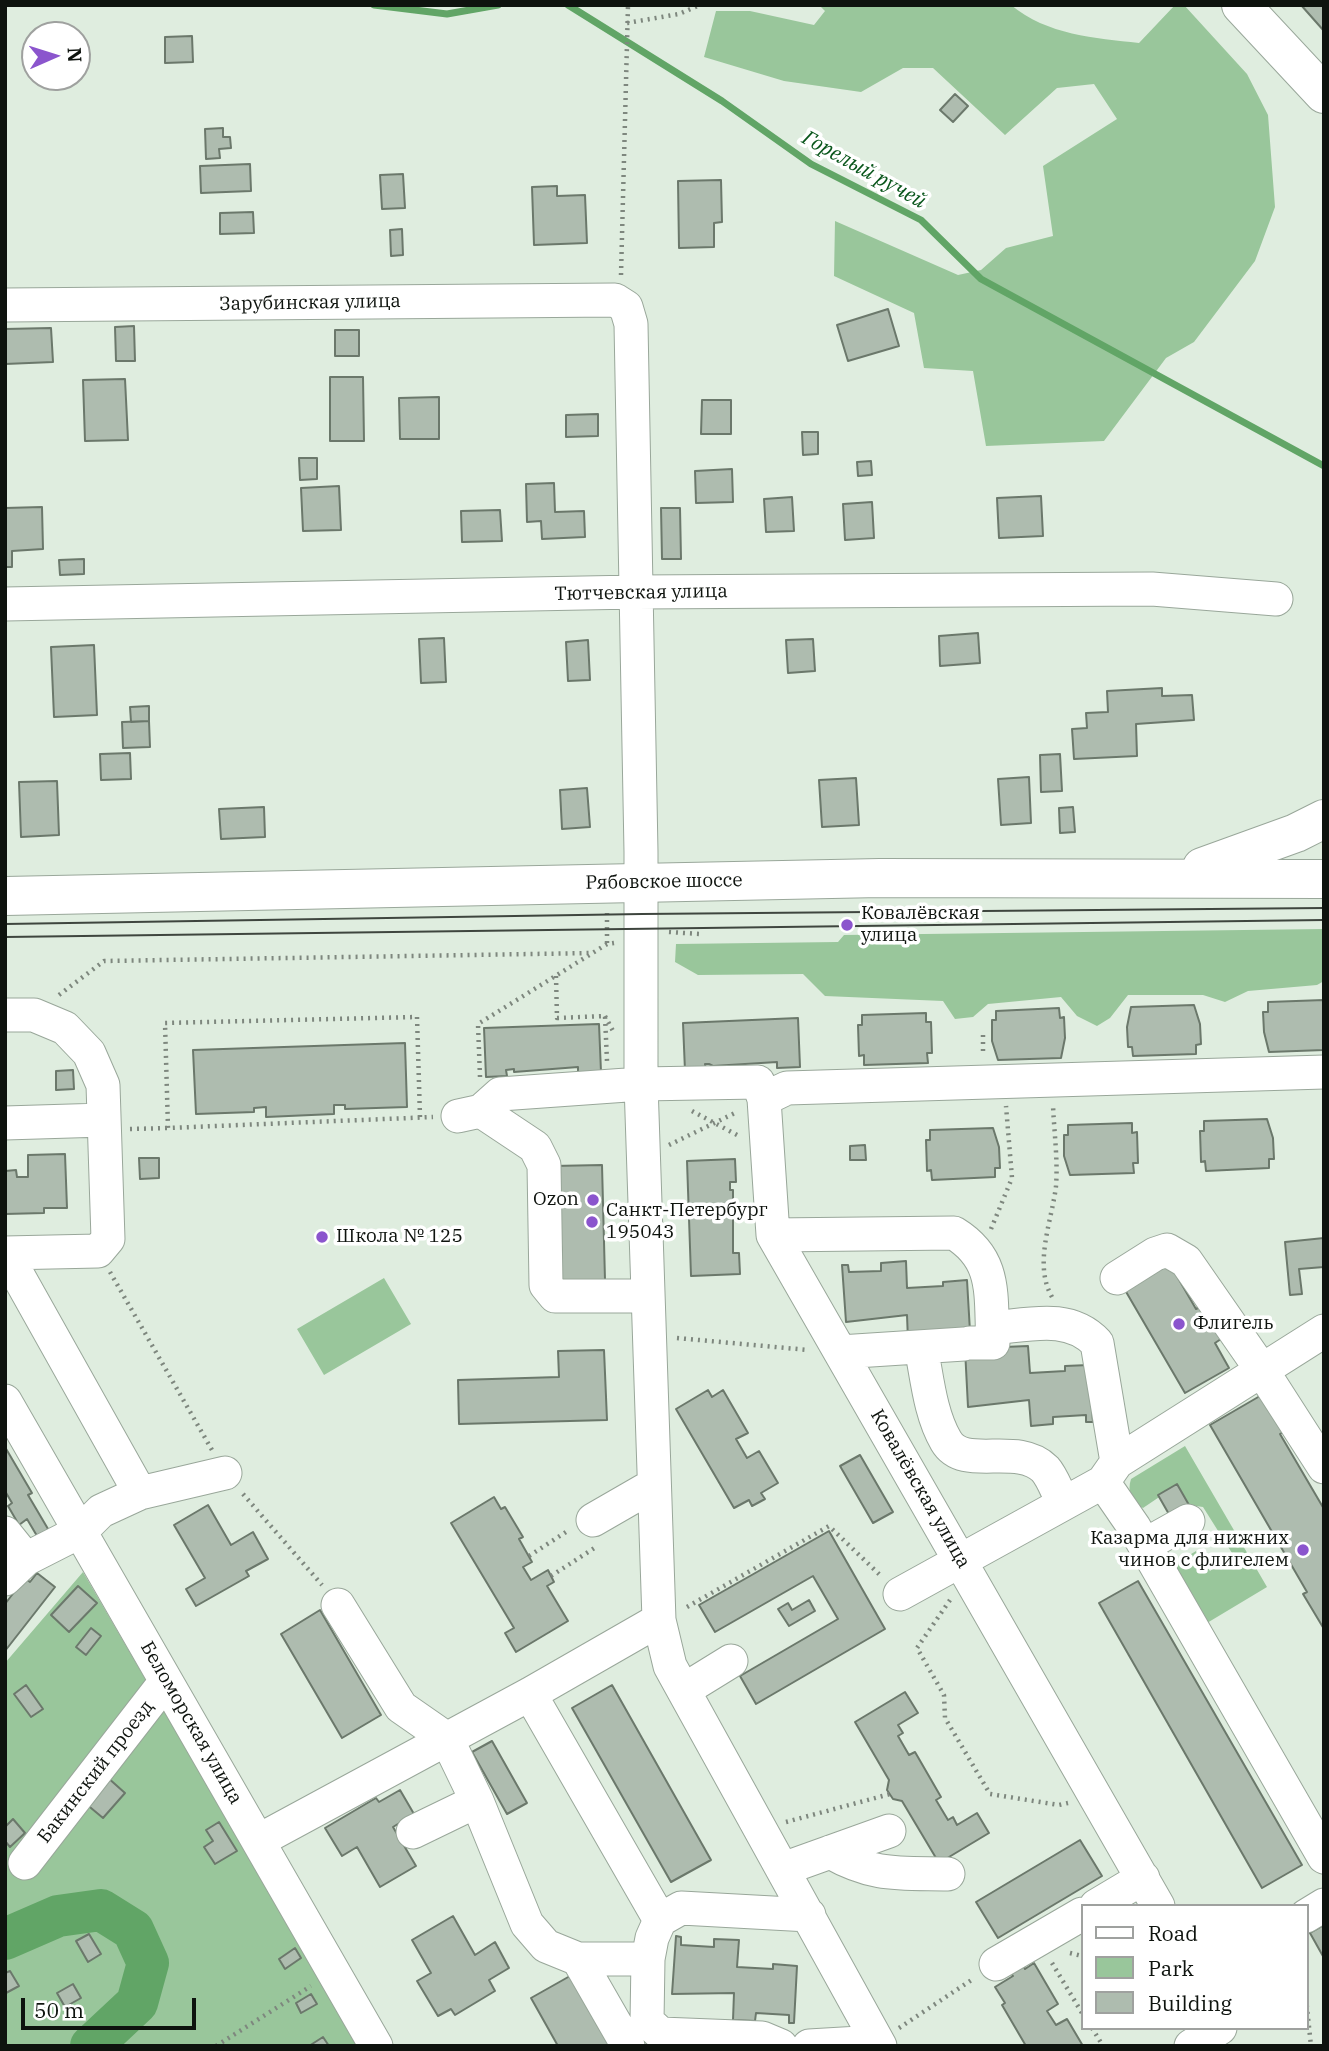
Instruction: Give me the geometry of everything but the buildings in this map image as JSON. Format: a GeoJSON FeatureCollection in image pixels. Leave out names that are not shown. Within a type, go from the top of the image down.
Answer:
{"type":"FeatureCollection","features":[{"type":"Feature","properties":{"kind":"main road"},"geometry":{"type":"LineString","coordinates":[[1243,6],[1324,94]]}},
{"type":"Feature","properties":{"kind":"main road"},"geometry":{"type":"LineString","coordinates":[[1151,877],[1229,858],[1296,834],[1324,819]]}},
{"type":"Feature","properties":{"kind":"main road","name":"Рябовское шоссе"},"geometry":{"type":"LineString","coordinates":[[5,896],[641,883],[1151,877],[1324,879]]}},
{"type":"Feature","properties":{"kind":"street","name":"Зарубинская улица"},"geometry":{"type":"LineString","coordinates":[[5,306],[615,300]]}},
{"type":"Feature","properties":{"kind":"street"},"geometry":{"type":"LineString","coordinates":[[615,300],[626,307],[631,324],[641,883],[641,1084],[652,1486],[659,1620],[670,1666],[879,2044],[809,2046]]}},
{"type":"Feature","properties":{"kind":"street","name":"Тютчевская улица"},"geometry":{"type":"LineString","coordinates":[[5,604],[636,592],[1152,589],[1276,599]]}},
{"type":"Feature","properties":{"kind":"street"},"geometry":{"type":"LineString","coordinates":[[19,1015],[65,1028],[89,1054],[103,1085],[108,1239],[98,1251],[6,1253],[140,1493]]}},
{"type":"Feature","properties":{"kind":"street"},"geometry":{"type":"LineString","coordinates":[[648,1296],[555,1297],[546,1285],[544,1165],[535,1147],[470,1114],[500,1094],[641,1084],[758,1082],[764,1099],[787,1088],[1324,1072]]}},
{"type":"Feature","properties":{"kind":"street","name":"Ковалёвская улица"},"geometry":{"type":"LineString","coordinates":[[764,1099],[773,1235],[1151,1892]]}},
{"type":"Feature","properties":{"kind":"street"},"geometry":{"type":"LineString","coordinates":[[5,1124],[104,1125]]}},
{"type":"Feature","properties":{"kind":"street"},"geometry":{"type":"LineString","coordinates":[[773,1235],[954,1233],[973,1245],[989,1271],[976,1338]]}},
{"type":"Feature","properties":{"kind":"street"},"geometry":{"type":"LineString","coordinates":[[1117,1278],[1155,1254],[1167,1250],[1186,1261],[1261,1369],[1324,1467]]}},
{"type":"Feature","properties":{"kind":"street"},"geometry":{"type":"LineString","coordinates":[[841,1352],[921,1347],[1066,1322],[1084,1329],[1097,1343],[1110,1472],[1145,1545],[1324,1857]]}},
{"type":"Feature","properties":{"kind":"street"},"geometry":{"type":"LineString","coordinates":[[900,1594],[965,1567],[1261,1369],[1324,1331]]}},
{"type":"Feature","properties":{"kind":"street"},"geometry":{"type":"LineString","coordinates":[[921,1347],[931,1399],[946,1442],[958,1452],[968,1455],[1009,1454],[1037,1463],[1047,1472],[1063,1502]]}},
{"type":"Feature","properties":{"kind":"street","name":"Беломорская улица"},"geometry":{"type":"LineString","coordinates":[[5,1401],[376,2046]]}},
{"type":"Feature","properties":{"kind":"street"},"geometry":{"type":"LineString","coordinates":[[5,1533],[16,1569],[81,1531],[101,1511],[140,1493],[225,1473]]}},
{"type":"Feature","properties":{"kind":"street"},"geometry":{"type":"LineString","coordinates":[[593,1520],[652,1486]]}},
{"type":"Feature","properties":{"kind":"street"},"geometry":{"type":"LineString","coordinates":[[1145,1545],[1188,1521]]}},
{"type":"Feature","properties":{"kind":"street"},"geometry":{"type":"LineString","coordinates":[[338,1605],[401,1707],[447,1739],[477,1801],[527,1924],[546,1946],[578,1959],[649,1959]]}},
{"type":"Feature","properties":{"kind":"street"},"geometry":{"type":"LineString","coordinates":[[258,1841],[530,1694],[659,1620]]}},
{"type":"Feature","properties":{"kind":"street"},"geometry":{"type":"LineString","coordinates":[[684,1690],[731,1661]]}},
{"type":"Feature","properties":{"kind":"street","name":"Бакинский проезд"},"geometry":{"type":"LineString","coordinates":[[25,1863],[166,1681]]}},
{"type":"Feature","properties":{"kind":"street"},"geometry":{"type":"LineString","coordinates":[[530,1694],[660,1920]]}},
{"type":"Feature","properties":{"kind":"street"},"geometry":{"type":"LineString","coordinates":[[413,1832],[477,1801]]}},
{"type":"Feature","properties":{"kind":"street"},"geometry":{"type":"LineString","coordinates":[[783,1869],[889,1831]]}},
{"type":"Feature","properties":{"kind":"street"},"geometry":{"type":"LineString","coordinates":[[830,1852],[857,1868],[882,1873],[948,1874]]}},
{"type":"Feature","properties":{"kind":"street"},"geometry":{"type":"LineString","coordinates":[[1104,1904],[1151,1892]]}},
{"type":"Feature","properties":{"kind":"street"},"geometry":{"type":"LineString","coordinates":[[1308,1915],[1324,1905]]}},
{"type":"Feature","properties":{"kind":"street"},"geometry":{"type":"LineString","coordinates":[[781,2046],[762,2038],[661,2034],[648,2021],[652,1938],[660,1920],[681,1908],[809,1915]]}},
{"type":"Feature","properties":{"kind":"street"},"geometry":{"type":"LineString","coordinates":[[996,1964],[1080,1915]]}},
{"type":"Feature","properties":{"kind":"street"},"geometry":{"type":"LineString","coordinates":[[578,1959],[628,2046]]}},
{"type":"Feature","properties":{"kind":"street"},"geometry":{"type":"LineString","coordinates":[[1191,2046],[1217,2030]]}},
{"type":"Feature","properties":{"kind":"street"},"geometry":{"type":"LineString","coordinates":[[1229,2030],[1239,2046]]}},
{"type":"Feature","properties":{"kind":"path"},"geometry":{"type":"LineString","coordinates":[[615,300],[620,279],[628,5]]}},
{"type":"Feature","properties":{"kind":"path"},"geometry":{"type":"LineString","coordinates":[[627,23],[679,14],[700,5]]}},
{"type":"Feature","properties":{"kind":"path"},"geometry":{"type":"LineString","coordinates":[[606,905],[607,944]]}},
{"type":"Feature","properties":{"kind":"path"},"geometry":{"type":"LineString","coordinates":[[669,934],[700,934]]}},
{"type":"Feature","properties":{"kind":"path"},"geometry":{"type":"LineString","coordinates":[[104,1125],[168,1128],[470,1114],[478,1024],[607,944],[618,943]]}},
{"type":"Feature","properties":{"kind":"path"},"geometry":{"type":"LineString","coordinates":[[19,1015],[104,961],[593,953]]}},
{"type":"Feature","properties":{"kind":"path"},"geometry":{"type":"LineString","coordinates":[[556,975],[557,1018],[605,1016],[608,1086]]}},
{"type":"Feature","properties":{"kind":"path"},"geometry":{"type":"LineString","coordinates":[[168,1128],[165,1023],[416,1017],[420,1117]]}},
{"type":"Feature","properties":{"kind":"path"},"geometry":{"type":"LineString","coordinates":[[1052,1080],[1056,1185],[1045,1240],[1047,1288],[1066,1322]]}},
{"type":"Feature","properties":{"kind":"path"},"geometry":{"type":"LineString","coordinates":[[973,1245],[985,1241],[1012,1178],[1010,1127],[1001,1082]]}},
{"type":"Feature","properties":{"kind":"path"},"geometry":{"type":"LineString","coordinates":[[643,1157],[764,1099]]}},
{"type":"Feature","properties":{"kind":"path"},"geometry":{"type":"LineString","coordinates":[[690,1110],[768,1152]]}},
{"type":"Feature","properties":{"kind":"path"},"geometry":{"type":"LineString","coordinates":[[98,1251],[225,1473],[338,1605]]}},
{"type":"Feature","properties":{"kind":"path"},"geometry":{"type":"LineString","coordinates":[[649,1335],[841,1352]]}},
{"type":"Feature","properties":{"kind":"path"},"geometry":{"type":"LineString","coordinates":[[529,1556],[579,1524],[593,1520],[599,1532],[596,1548],[551,1576]]}},
{"type":"Feature","properties":{"kind":"path"},"geometry":{"type":"LineString","coordinates":[[659,1620],[829,1526],[900,1594]]}},
{"type":"Feature","properties":{"kind":"path"},"geometry":{"type":"LineString","coordinates":[[965,1567],[918,1648],[944,1695],[946,1718],[990,1794],[1059,1805],[1098,1797]]}},
{"type":"Feature","properties":{"kind":"path"},"geometry":{"type":"LineString","coordinates":[[760,1828],[890,1794]]}},
{"type":"Feature","properties":{"kind":"path"},"geometry":{"type":"LineString","coordinates":[[1032,1943],[1046,1954],[1080,2009]]}},
{"type":"Feature","properties":{"kind":"path"},"geometry":{"type":"LineString","coordinates":[[879,2044],[996,1964]]}},
{"type":"Feature","properties":{"kind":"path"},"geometry":{"type":"LineString","coordinates":[[216,2046],[333,1972]]}},
{"type":"Feature","properties":{"kind":"path"},"geometry":{"type":"LineString","coordinates":[[1308,2017],[1311,2046]]}},
{"type":"Feature","properties":{"kind":"path"},"geometry":{"type":"LineString","coordinates":[[1093,2030],[1102,2046]]}},
{"type":"Feature","properties":{"kind":"green space"},"geometry":{"type":"Polygon","coordinates":[[[819,5],[1011,5],[1040,23],[1056,29],[1089,37],[1139,43],[1175,5],[1184,5],[1247,74],[1268,115],[1275,207],[1255,261],[1194,342],[1166,358],[1104,441],[986,446],[973,371],[924,368],[914,313],[834,276],[835,221],[958,275],[981,270],[1006,248],[1053,236],[1043,166],[1117,119],[1094,84],[1057,88],[1005,135],[933,68],[903,68],[861,92],[784,81],[704,57],[716,11],[750,11],[814,25],[825,11],[819,5]]]}},
{"type":"Feature","properties":{"kind":"green space"},"geometry":{"type":"Polygon","coordinates":[[[1324,929],[1324,981],[1317,985],[1248,991],[1225,1002],[1203,995],[1128,995],[1110,1018],[1097,1026],[1077,1016],[1061,997],[988,1004],[973,1017],[955,1019],[943,1001],[825,996],[803,974],[698,975],[675,962],[676,944],[838,942],[844,935],[1324,929]]]}},
{"type":"Feature","properties":{"kind":"green space"},"geometry":{"type":"Polygon","coordinates":[[[384,1278],[411,1324],[324,1375],[297,1329],[384,1278]]]}},
{"type":"Feature","properties":{"kind":"green space"},"geometry":{"type":"Polygon","coordinates":[[[1185,1446],[1267,1587],[1202,1626],[1175,1564],[1196,1551],[1210,1571],[1232,1553],[1203,1507],[1189,1505],[1177,1485],[1143,1508],[1136,1503],[1130,1492],[1131,1479],[1185,1446]]]}},
{"type":"Feature","properties":{"kind":"green space"},"geometry":{"type":"Polygon","coordinates":[[[83,1572],[359,2046],[5,2046],[5,1663],[83,1572]]]}},
{"type":"Feature","properties":{"kind":"waterway","name":"Горелый ручей"},"geometry":{"type":"LineString","coordinates":[[374,5],[447,14],[498,5]]}},
{"type":"Feature","properties":{"kind":"waterway","name":"Горелый ручей"},"geometry":{"type":"LineString","coordinates":[[568,5],[722,101],[811,164],[921,220],[981,279],[1324,466]]}},
{"type":"Feature","properties":{"kind":"waterway"},"geometry":{"type":"LineString","coordinates":[[5,1939],[58,1916],[101,1910],[133,1930],[148,1963],[137,2003],[91,2046]]}},
{"type":"Feature","properties":{"kind":"tram line"},"geometry":{"type":"LineString","coordinates":[[5,924],[642,914],[1324,908]]}},
{"type":"Feature","properties":{"kind":"tram line"},"geometry":{"type":"LineString","coordinates":[[5,937],[1324,920]]}},
{"type":"Feature","properties":{"kind":"place","name":"Ковалёвская улица"},"geometry":{"type":"Point","coordinates":[847,925]}},
{"type":"Feature","properties":{"kind":"place","name":"Ozon"},"geometry":{"type":"Point","coordinates":[593,1200]}},
{"type":"Feature","properties":{"kind":"place","name":"Санкт-Петербург 195043"},"geometry":{"type":"Point","coordinates":[592,1222]}},
{"type":"Feature","properties":{"kind":"place","name":"Школа № 125"},"geometry":{"type":"Point","coordinates":[322,1237]}},
{"type":"Feature","properties":{"kind":"place","name":"Флигель"},"geometry":{"type":"Point","coordinates":[1179,1324]}},
{"type":"Feature","properties":{"kind":"place","name":"Казарма для нижних чинов с флигелем"},"geometry":{"type":"Point","coordinates":[1303,1550]}}]}
